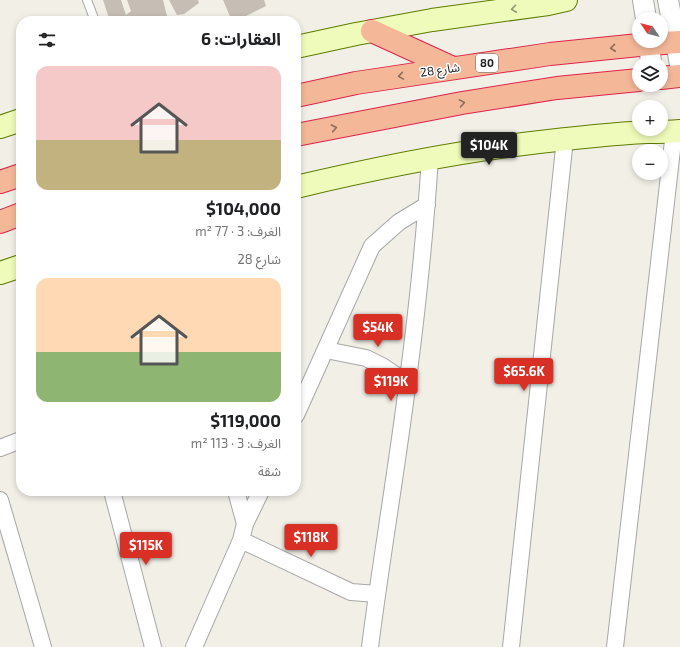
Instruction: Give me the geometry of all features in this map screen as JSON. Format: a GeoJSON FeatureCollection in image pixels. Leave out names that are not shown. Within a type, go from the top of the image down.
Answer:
{"type":"FeatureCollection","features":[{"type":"Feature","properties":{"kind":"highway"},"geometry":{"type":"LineString","coordinates":[[372,31],[453,68]]}},
{"type":"Feature","properties":{"kind":"highway","name":"شارع 28"},"geometry":{"type":"LineString","coordinates":[[301,95],[356,83],[550,54],[650,49],[678,42]]}},
{"type":"Feature","properties":{"kind":"highway"},"geometry":{"type":"LineString","coordinates":[[668,77],[680,76]]}},
{"type":"Feature","properties":{"kind":"highway"},"geometry":{"type":"LineString","coordinates":[[301,135],[462,103],[557,88],[632,81]]}},
{"type":"Feature","properties":{"kind":"highway"},"geometry":{"type":"LineString","coordinates":[[0,182],[16,177]]}},
{"type":"Feature","properties":{"kind":"highway"},"geometry":{"type":"LineString","coordinates":[[0,222],[16,216]]}},
{"type":"Feature","properties":{"kind":"main road"},"geometry":{"type":"LineString","coordinates":[[301,46],[432,20],[548,4],[566,0]]}},
{"type":"Feature","properties":{"kind":"main road"},"geometry":{"type":"LineString","coordinates":[[0,127],[16,122]]}},
{"type":"Feature","properties":{"kind":"main road"},"geometry":{"type":"LineString","coordinates":[[301,186],[430,158],[515,145],[646,132],[677,132]]}},
{"type":"Feature","properties":{"kind":"main road"},"geometry":{"type":"LineString","coordinates":[[0,273],[16,268]]}},
{"type":"Feature","properties":{"kind":"street"},"geometry":{"type":"LineString","coordinates":[[643,0],[645,12]]}},
{"type":"Feature","properties":{"kind":"street"},"geometry":{"type":"LineString","coordinates":[[668,0],[678,42],[680,65]]}},
{"type":"Feature","properties":{"kind":"street"},"geometry":{"type":"LineString","coordinates":[[614,647],[677,132]]}},
{"type":"Feature","properties":{"kind":"street"},"geometry":{"type":"LineString","coordinates":[[511,647],[565,139]]}},
{"type":"Feature","properties":{"kind":"street"},"geometry":{"type":"LineString","coordinates":[[370,647],[414,334],[427,206],[430,158]]}},
{"type":"Feature","properties":{"kind":"street"},"geometry":{"type":"LineString","coordinates":[[301,404],[372,246],[399,222],[427,206]]}},
{"type":"Feature","properties":{"kind":"street"},"geometry":{"type":"LineString","coordinates":[[326,350],[366,358],[397,376],[407,387]]}},
{"type":"Feature","properties":{"kind":"street"},"geometry":{"type":"LineString","coordinates":[[0,448],[16,442]]}},
{"type":"Feature","properties":{"kind":"street"},"geometry":{"type":"LineString","coordinates":[[113,496],[153,647]]}},
{"type":"Feature","properties":{"kind":"street"},"geometry":{"type":"LineString","coordinates":[[237,496],[245,524]]}},
{"type":"Feature","properties":{"kind":"street"},"geometry":{"type":"LineString","coordinates":[[199,645],[242,540],[245,524],[258,496]]}},
{"type":"Feature","properties":{"kind":"street"},"geometry":{"type":"LineString","coordinates":[[0,500],[43,647]]}},
{"type":"Feature","properties":{"kind":"street"},"geometry":{"type":"LineString","coordinates":[[242,540],[351,592],[377,594]]}},
{"type":"Feature","properties":{"kind":"lane"},"geometry":{"type":"LineString","coordinates":[[87,0],[93,16]]}},
{"type":"Feature","properties":{"kind":"building"},"geometry":{"type":"Polygon","coordinates":[[[103,0],[121,0],[126,15],[131,11],[127,0],[163,0],[167,16],[154,16],[108,16],[103,0]]]}},
{"type":"Feature","properties":{"kind":"building"},"geometry":{"type":"Polygon","coordinates":[[[169,0],[198,0],[199,3],[184,14],[177,15],[169,0]]]}},
{"type":"Feature","properties":{"kind":"building"},"geometry":{"type":"Polygon","coordinates":[[[223,0],[264,0],[266,6],[246,16],[230,16],[223,0]]]}}]}
